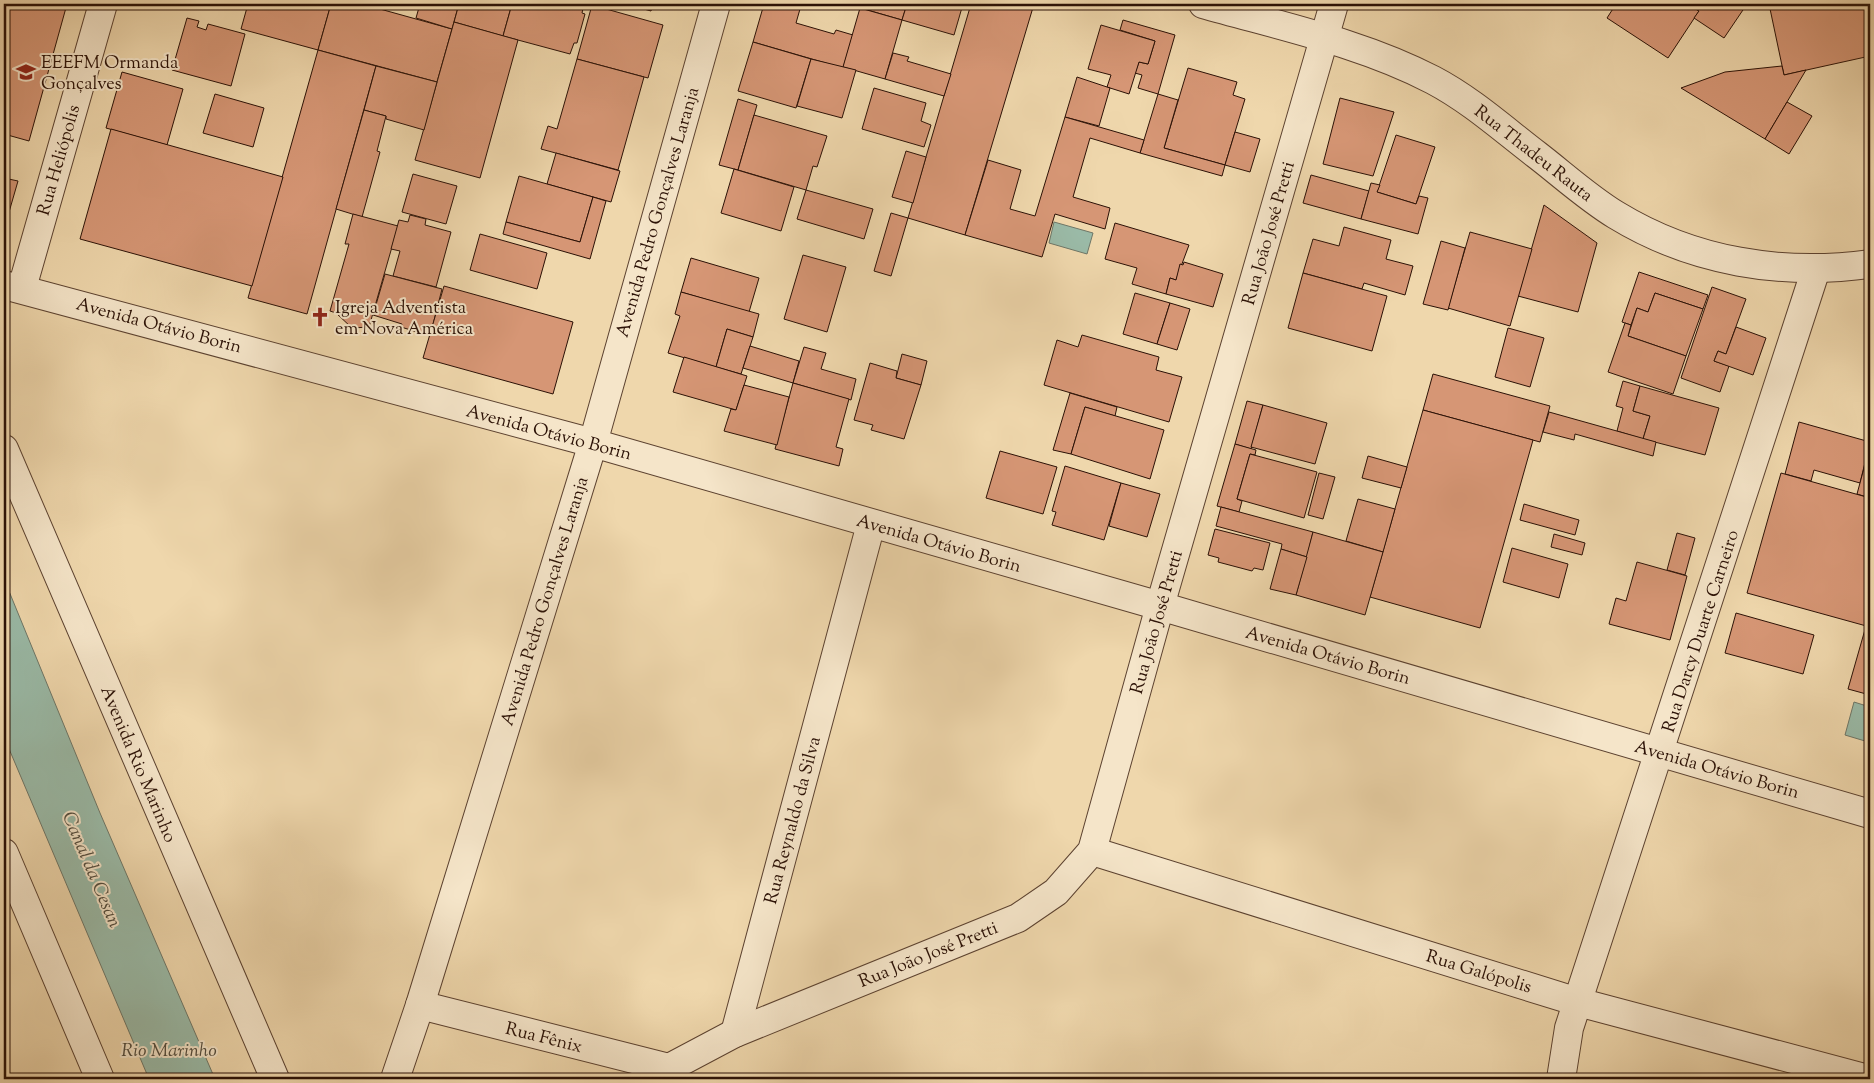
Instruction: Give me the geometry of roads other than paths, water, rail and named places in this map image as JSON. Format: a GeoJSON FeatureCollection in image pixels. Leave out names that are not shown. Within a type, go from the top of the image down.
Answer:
{"type":"FeatureCollection","features":[{"type":"Feature","properties":{"kind":"street","name":"Rua Heliópolis"},"geometry":{"type":"LineString","coordinates":[[13,286],[103,4]]}},
{"type":"Feature","properties":{"kind":"street","name":"Avenida Pedro Gonçalves Laranja"},"geometry":{"type":"LineString","coordinates":[[395,1079],[420,1005],[593,443],[716,4]]}},
{"type":"Feature","properties":{"kind":"street","name":"Rua Thadeu Rauta"},"geometry":{"type":"LineString","coordinates":[[1203,4],[1324,38],[1397,63],[1434,81],[1468,102],[1614,214],[1679,246],[1725,260],[1773,268],[1816,269],[1870,264]]}},
{"type":"Feature","properties":{"kind":"street","name":"Rua João José Pretti"},"geometry":{"type":"LineString","coordinates":[[735,1033],[1018,918],[1056,892],[1092,851],[1160,606],[1334,4]]}},
{"type":"Feature","properties":{"kind":"street","name":"Rua Darcy Duarte Carneiro"},"geometry":{"type":"LineString","coordinates":[[1561,1079],[1569,1028],[1816,269]]}},
{"type":"Feature","properties":{"kind":"street","name":"Avenida Otávio Borin"},"geometry":{"type":"LineString","coordinates":[[13,286],[593,443],[1160,606],[1870,814]]}},
{"type":"Feature","properties":{"kind":"street","name":"Avenida Rio Marinho"},"geometry":{"type":"LineString","coordinates":[[4,449],[275,1079]]}},
{"type":"Feature","properties":{"kind":"street","name":"Rua Reynaldo da Silva"},"geometry":{"type":"LineString","coordinates":[[735,1033],[871,524]]}},
{"type":"Feature","properties":{"kind":"street","name":"Rua Galópolis"},"geometry":{"type":"LineString","coordinates":[[1092,851],[1578,1002],[1868,1079]]}},
{"type":"Feature","properties":{"kind":"street"},"geometry":{"type":"LineString","coordinates":[[4,853],[32,924],[100,1079]]}},
{"type":"Feature","properties":{"kind":"street"},"geometry":{"type":"LineString","coordinates":[[4,904],[32,924]]}},
{"type":"Feature","properties":{"kind":"street","name":"Rua Fênix"},"geometry":{"type":"LineString","coordinates":[[420,1005],[667,1074]]}},
{"type":"Feature","properties":{"kind":"street"},"geometry":{"type":"LineString","coordinates":[[667,1074],[735,1033]]}},
{"type":"Feature","properties":{"kind":"water"},"geometry":{"type":"Polygon","coordinates":[[[1054,222],[1093,233],[1087,254],[1049,243],[1054,222]]]}},
{"type":"Feature","properties":{"kind":"water","name":"Rio Marinho"},"geometry":{"type":"Polygon","coordinates":[[[4,579],[100,813],[215,1079],[149,1079],[4,737],[4,579]]]}},
{"type":"Feature","properties":{"kind":"water"},"geometry":{"type":"Polygon","coordinates":[[[1854,702],[1870,707],[1870,722],[1865,741],[1845,735],[1854,702]]]}},
{"type":"Feature","properties":{"kind":"place","name":"EEEFM Ormanda Gonçalves"},"geometry":{"type":"Point","coordinates":[26,72]}},
{"type":"Feature","properties":{"kind":"place","name":"Igreja Adventista em Nova América"},"geometry":{"type":"Point","coordinates":[320,317]}},
{"type":"Feature","properties":{"kind":"water label","name":"Canal da Cesan"},"geometry":{"type":"Point","coordinates":[93,869]}}]}
